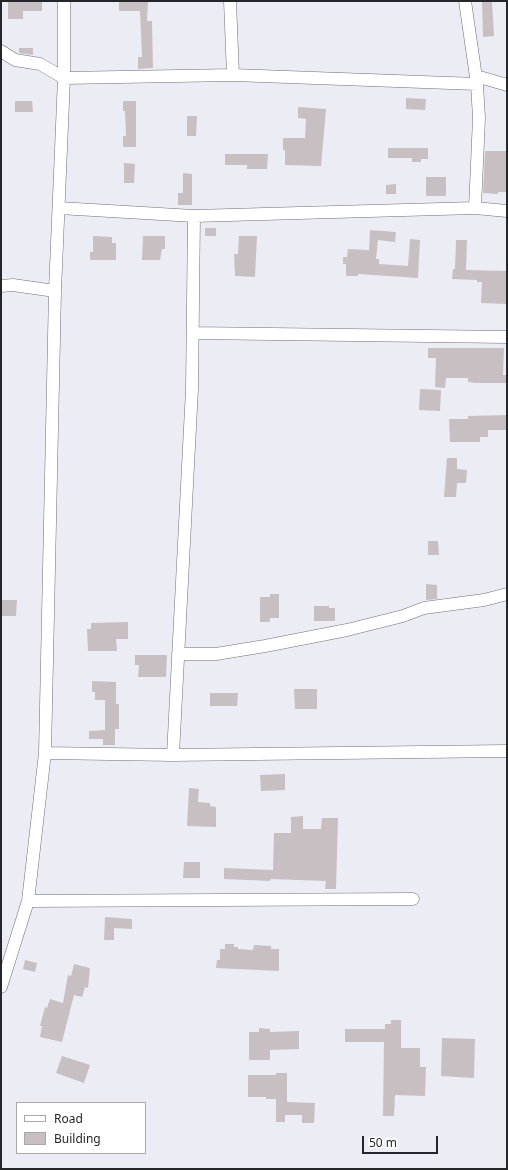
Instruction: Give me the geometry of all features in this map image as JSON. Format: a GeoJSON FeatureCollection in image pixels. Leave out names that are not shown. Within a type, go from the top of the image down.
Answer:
{"type":"FeatureCollection","features":[{"type":"Feature","properties":{"kind":"street"},"geometry":{"type":"LineString","coordinates":[[1,987],[28,901],[45,753],[55,291],[64,78],[64,1]]}},
{"type":"Feature","properties":{"kind":"street"},"geometry":{"type":"LineString","coordinates":[[230,1],[233,75]]}},
{"type":"Feature","properties":{"kind":"street"},"geometry":{"type":"LineString","coordinates":[[465,1],[476,80],[479,118],[474,208]]}},
{"type":"Feature","properties":{"kind":"street"},"geometry":{"type":"LineString","coordinates":[[1,51],[15,60],[40,64],[64,78],[233,75],[476,80],[507,85]]}},
{"type":"Feature","properties":{"kind":"street"},"geometry":{"type":"LineString","coordinates":[[59,208],[194,216],[474,208],[507,211]]}},
{"type":"Feature","properties":{"kind":"street"},"geometry":{"type":"LineString","coordinates":[[173,755],[192,389],[194,216]]}},
{"type":"Feature","properties":{"kind":"street"},"geometry":{"type":"LineString","coordinates":[[1,286],[13,285],[55,291]]}},
{"type":"Feature","properties":{"kind":"street"},"geometry":{"type":"LineString","coordinates":[[193,332],[507,337]]}},
{"type":"Feature","properties":{"kind":"street"},"geometry":{"type":"LineString","coordinates":[[178,654],[216,654],[266,646],[347,630],[403,616],[424,608],[484,600],[507,594]]}},
{"type":"Feature","properties":{"kind":"street"},"geometry":{"type":"LineString","coordinates":[[45,753],[173,755],[507,751]]}},
{"type":"Feature","properties":{"kind":"street"},"geometry":{"type":"LineString","coordinates":[[28,901],[413,898]]}},
{"type":"Feature","properties":{"kind":"building"},"geometry":{"type":"Polygon","coordinates":[[[8,1],[42,1],[42,11],[23,11],[23,19],[8,19],[8,1]]]}},
{"type":"Feature","properties":{"kind":"building"},"geometry":{"type":"Polygon","coordinates":[[[119,1],[148,1],[147,21],[152,21],[153,68],[138,69],[138,57],[142,57],[140,11],[119,11],[119,1]]]}},
{"type":"Feature","properties":{"kind":"building"},"geometry":{"type":"Polygon","coordinates":[[[482,1],[492,1],[494,36],[483,37],[482,1]]]}},
{"type":"Feature","properties":{"kind":"building"},"geometry":{"type":"Polygon","coordinates":[[[19,48],[33,48],[33,55],[19,53],[19,48]]]}},
{"type":"Feature","properties":{"kind":"building"},"geometry":{"type":"Polygon","coordinates":[[[406,98],[426,99],[425,110],[406,109],[406,98]]]}},
{"type":"Feature","properties":{"kind":"building"},"geometry":{"type":"Polygon","coordinates":[[[15,101],[32,101],[33,112],[15,112],[15,101]]]}},
{"type":"Feature","properties":{"kind":"building"},"geometry":{"type":"Polygon","coordinates":[[[123,101],[136,101],[136,147],[123,147],[123,136],[126,136],[123,101]]]}},
{"type":"Feature","properties":{"kind":"building"},"geometry":{"type":"Polygon","coordinates":[[[298,107],[326,109],[321,166],[285,165],[283,138],[305,138],[306,119],[298,118],[298,107]]]}},
{"type":"Feature","properties":{"kind":"building"},"geometry":{"type":"Polygon","coordinates":[[[187,116],[197,116],[196,136],[187,136],[187,116]]]}},
{"type":"Feature","properties":{"kind":"building"},"geometry":{"type":"Polygon","coordinates":[[[388,148],[428,148],[428,159],[421,159],[421,162],[412,162],[412,158],[388,158],[388,148]]]}},
{"type":"Feature","properties":{"kind":"building"},"geometry":{"type":"Polygon","coordinates":[[[485,151],[507,151],[507,192],[498,192],[498,194],[483,193],[485,151]]]}},
{"type":"Feature","properties":{"kind":"building"},"geometry":{"type":"Polygon","coordinates":[[[225,154],[268,154],[267,169],[247,169],[247,165],[225,165],[225,154]]]}},
{"type":"Feature","properties":{"kind":"building"},"geometry":{"type":"Polygon","coordinates":[[[124,163],[135,164],[134,183],[124,183],[124,163]]]}},
{"type":"Feature","properties":{"kind":"building"},"geometry":{"type":"Polygon","coordinates":[[[183,173],[192,174],[192,205],[178,205],[178,193],[183,193],[183,173]]]}},
{"type":"Feature","properties":{"kind":"building"},"geometry":{"type":"Polygon","coordinates":[[[426,177],[446,177],[446,196],[426,196],[426,177]]]}},
{"type":"Feature","properties":{"kind":"building"},"geometry":{"type":"Polygon","coordinates":[[[396,184],[396,194],[386,194],[386,185],[396,184]]]}},
{"type":"Feature","properties":{"kind":"building"},"geometry":{"type":"Polygon","coordinates":[[[205,228],[216,228],[216,236],[205,236],[205,228]]]}},
{"type":"Feature","properties":{"kind":"building"},"geometry":{"type":"Polygon","coordinates":[[[370,230],[396,232],[395,242],[378,240],[376,259],[379,259],[379,264],[408,266],[410,239],[420,240],[418,278],[358,274],[358,276],[346,276],[346,264],[343,264],[343,257],[347,257],[348,249],[369,250],[370,230]]]}},
{"type":"Feature","properties":{"kind":"building"},"geometry":{"type":"Polygon","coordinates":[[[93,236],[112,237],[112,243],[116,243],[116,260],[90,260],[90,252],[93,252],[93,236]]]}},
{"type":"Feature","properties":{"kind":"building"},"geometry":{"type":"Polygon","coordinates":[[[143,236],[165,236],[165,249],[162,249],[160,260],[142,260],[143,236]]]}},
{"type":"Feature","properties":{"kind":"building"},"geometry":{"type":"Polygon","coordinates":[[[239,236],[257,236],[255,277],[235,276],[234,254],[238,254],[239,236]]]}},
{"type":"Feature","properties":{"kind":"building"},"geometry":{"type":"Polygon","coordinates":[[[456,240],[467,240],[466,270],[507,271],[507,304],[481,303],[482,282],[477,282],[477,280],[452,279],[453,269],[455,269],[456,240]]]}},
{"type":"Feature","properties":{"kind":"building"},"geometry":{"type":"Polygon","coordinates":[[[428,348],[504,348],[503,375],[506,375],[506,383],[475,383],[468,382],[468,378],[446,378],[445,388],[435,387],[436,358],[428,358],[428,348]]]}},
{"type":"Feature","properties":{"kind":"building"},"geometry":{"type":"Polygon","coordinates":[[[420,389],[441,390],[440,411],[419,410],[420,389]]]}},
{"type":"Feature","properties":{"kind":"building"},"geometry":{"type":"Polygon","coordinates":[[[507,415],[507,430],[488,430],[488,437],[480,437],[480,442],[450,442],[449,419],[468,419],[468,416],[507,415]]]}},
{"type":"Feature","properties":{"kind":"building"},"geometry":{"type":"Polygon","coordinates":[[[447,458],[457,458],[457,469],[467,470],[466,483],[457,483],[456,497],[444,497],[447,458]]]}},
{"type":"Feature","properties":{"kind":"building"},"geometry":{"type":"Polygon","coordinates":[[[428,541],[438,541],[439,555],[428,555],[428,541]]]}},
{"type":"Feature","properties":{"kind":"building"},"geometry":{"type":"Polygon","coordinates":[[[426,584],[437,585],[437,599],[426,600],[426,584]]]}},
{"type":"Feature","properties":{"kind":"building"},"geometry":{"type":"Polygon","coordinates":[[[270,594],[279,594],[279,618],[270,618],[270,622],[260,622],[260,597],[270,597],[270,594]]]}},
{"type":"Feature","properties":{"kind":"building"},"geometry":{"type":"Polygon","coordinates":[[[1,600],[17,600],[16,616],[1,616],[1,600]]]}},
{"type":"Feature","properties":{"kind":"building"},"geometry":{"type":"Polygon","coordinates":[[[314,606],[329,606],[329,608],[335,608],[335,621],[314,621],[314,606]]]}},
{"type":"Feature","properties":{"kind":"building"},"geometry":{"type":"Polygon","coordinates":[[[128,622],[128,639],[116,639],[117,651],[88,651],[87,629],[91,629],[91,623],[128,622]]]}},
{"type":"Feature","properties":{"kind":"building"},"geometry":{"type":"Polygon","coordinates":[[[135,655],[167,655],[166,677],[138,677],[139,665],[135,665],[135,655]]]}},
{"type":"Feature","properties":{"kind":"building"},"geometry":{"type":"Polygon","coordinates":[[[92,681],[116,682],[116,704],[119,704],[119,729],[115,729],[115,745],[103,745],[103,739],[89,739],[89,731],[105,730],[105,700],[95,700],[95,692],[92,692],[92,681]]]}},
{"type":"Feature","properties":{"kind":"building"},"geometry":{"type":"Polygon","coordinates":[[[294,689],[317,689],[317,709],[295,709],[294,689]]]}},
{"type":"Feature","properties":{"kind":"building"},"geometry":{"type":"Polygon","coordinates":[[[210,693],[238,693],[237,706],[210,706],[210,693]]]}},
{"type":"Feature","properties":{"kind":"building"},"geometry":{"type":"Polygon","coordinates":[[[285,774],[285,790],[261,791],[260,775],[285,774]]]}},
{"type":"Feature","properties":{"kind":"building"},"geometry":{"type":"Polygon","coordinates":[[[189,788],[199,789],[198,802],[210,803],[210,806],[216,807],[216,827],[187,826],[189,788]]]}},
{"type":"Feature","properties":{"kind":"building"},"geometry":{"type":"Polygon","coordinates":[[[303,816],[303,829],[321,829],[322,818],[338,818],[336,889],[325,889],[326,881],[224,879],[224,868],[273,870],[274,833],[291,833],[291,817],[303,816]]]}},
{"type":"Feature","properties":{"kind":"building"},"geometry":{"type":"Polygon","coordinates":[[[184,862],[200,862],[200,878],[183,878],[184,862]]]}},
{"type":"Feature","properties":{"kind":"building"},"geometry":{"type":"Polygon","coordinates":[[[105,917],[132,919],[132,929],[114,928],[114,940],[104,940],[105,917]]]}},
{"type":"Feature","properties":{"kind":"building"},"geometry":{"type":"Polygon","coordinates":[[[225,944],[234,944],[234,947],[238,947],[238,949],[253,950],[254,945],[271,946],[271,949],[279,949],[279,971],[216,968],[217,960],[220,960],[220,949],[225,949],[225,944]]]}},
{"type":"Feature","properties":{"kind":"building"},"geometry":{"type":"Polygon","coordinates":[[[25,960],[37,963],[35,972],[23,969],[25,960]]]}},
{"type":"Feature","properties":{"kind":"building"},"geometry":{"type":"Polygon","coordinates":[[[74,964],[90,968],[88,988],[85,987],[82,997],[74,995],[62,1042],[40,1037],[42,1026],[40,1026],[45,1007],[47,1008],[50,999],[63,1003],[68,975],[71,976],[74,964]]]}},
{"type":"Feature","properties":{"kind":"building"},"geometry":{"type":"Polygon","coordinates":[[[391,1020],[401,1020],[401,1048],[420,1048],[420,1067],[426,1067],[425,1096],[395,1095],[394,1116],[383,1116],[384,1042],[345,1042],[345,1029],[385,1029],[385,1024],[391,1024],[391,1020]]]}},
{"type":"Feature","properties":{"kind":"building"},"geometry":{"type":"Polygon","coordinates":[[[259,1028],[270,1029],[270,1032],[299,1031],[299,1049],[270,1050],[270,1060],[249,1060],[249,1032],[259,1032],[259,1028]]]}},
{"type":"Feature","properties":{"kind":"building"},"geometry":{"type":"Polygon","coordinates":[[[442,1038],[475,1039],[474,1078],[441,1076],[442,1038]]]}},
{"type":"Feature","properties":{"kind":"building"},"geometry":{"type":"Polygon","coordinates":[[[62,1056],[90,1065],[84,1083],[56,1073],[62,1056]]]}},
{"type":"Feature","properties":{"kind":"building"},"geometry":{"type":"Polygon","coordinates":[[[276,1073],[287,1073],[287,1102],[315,1103],[314,1123],[302,1123],[302,1115],[285,1115],[285,1122],[276,1122],[276,1099],[266,1099],[266,1097],[248,1097],[248,1075],[276,1075],[276,1073]]]}}]}
